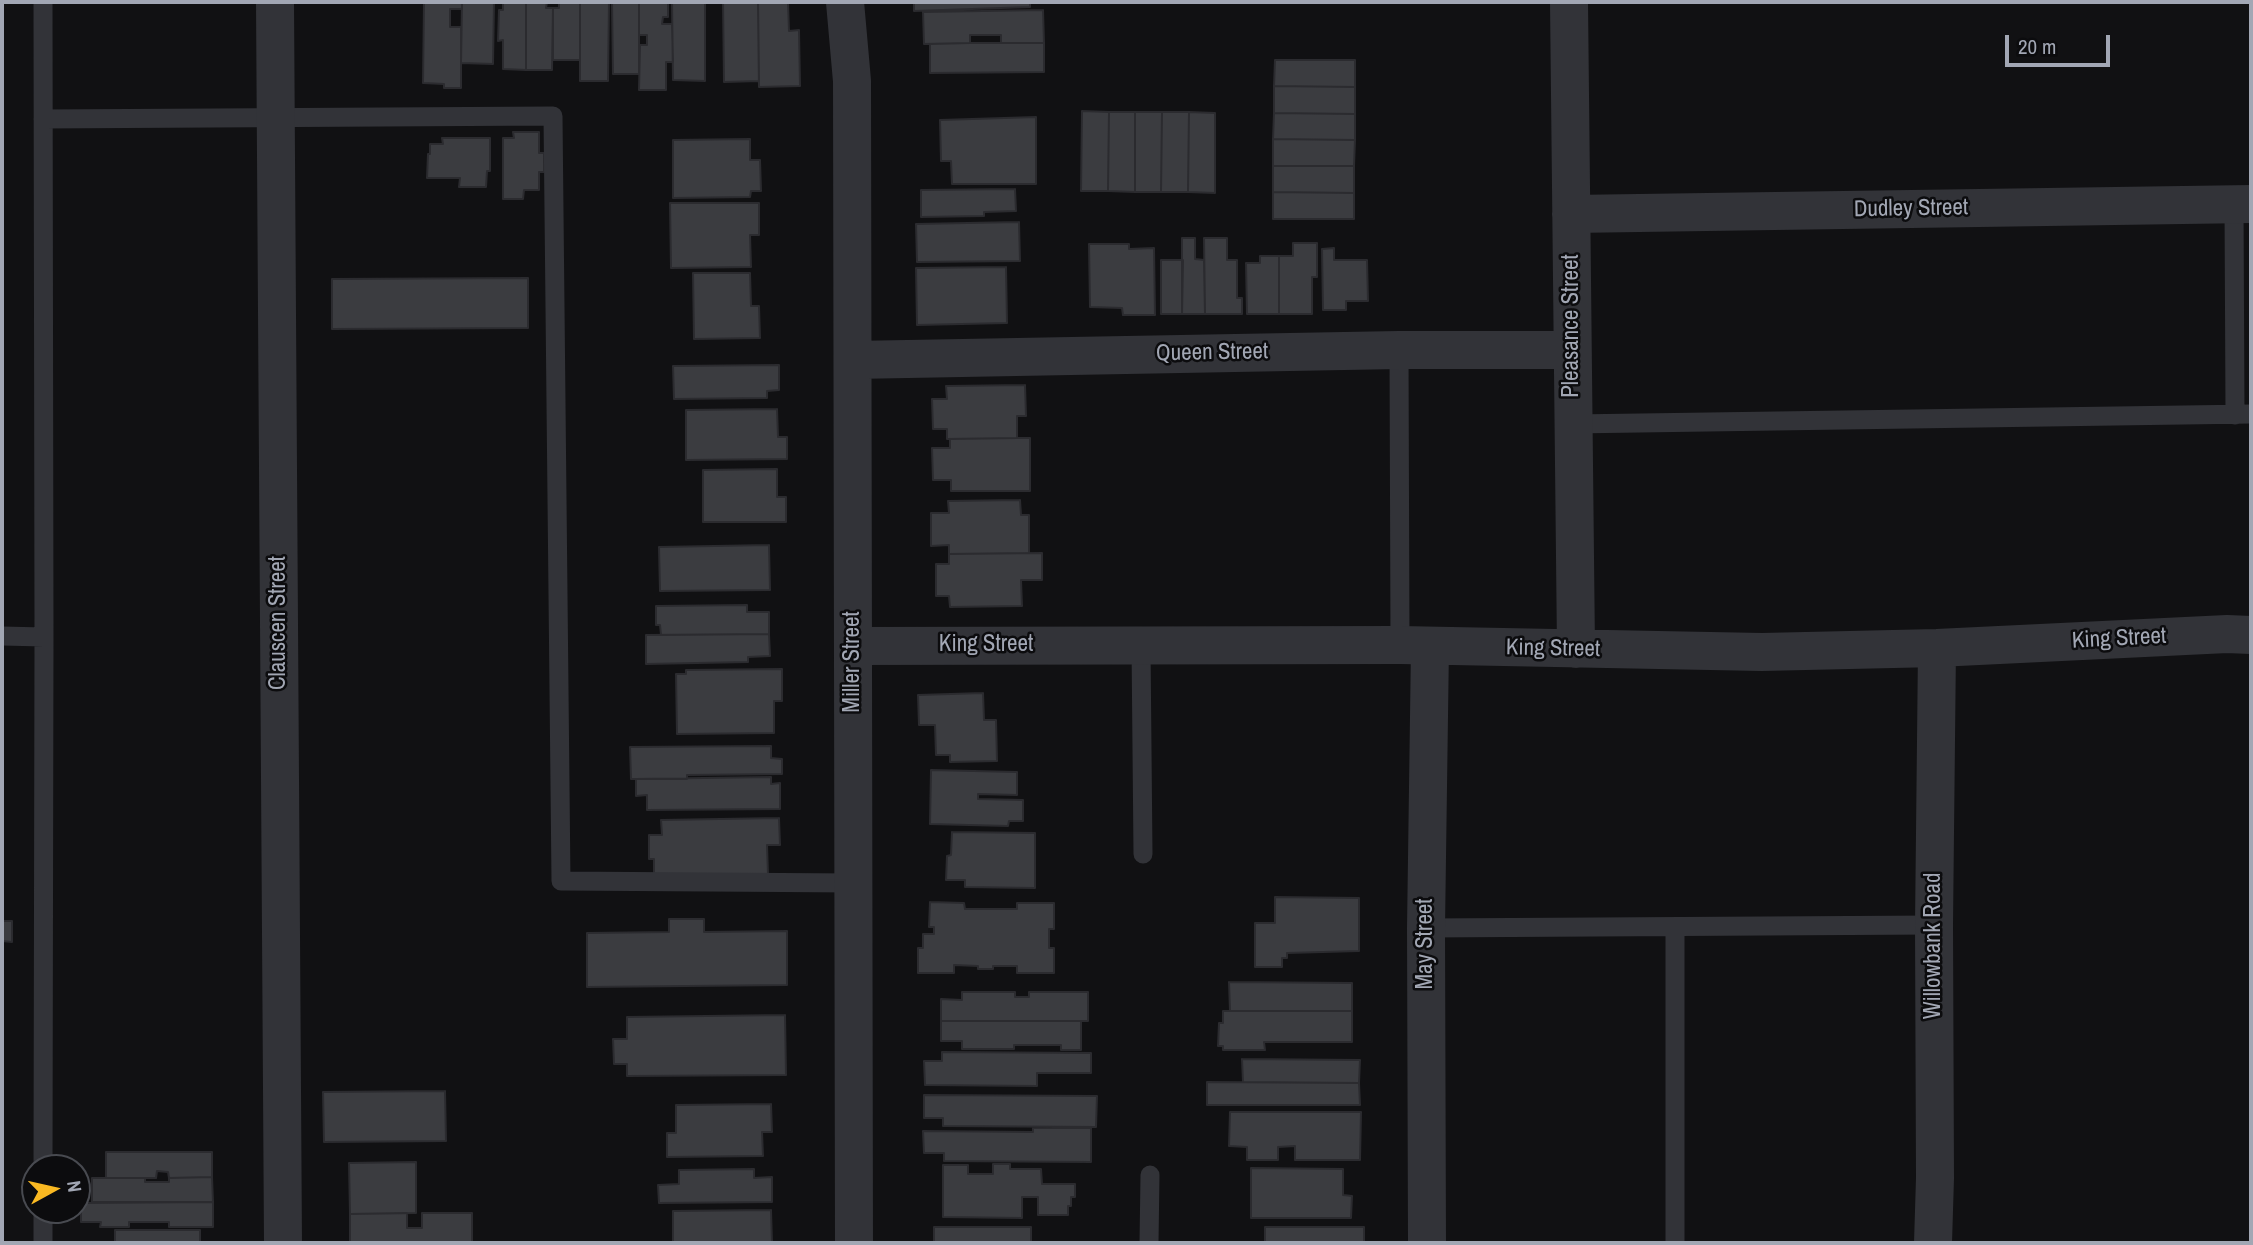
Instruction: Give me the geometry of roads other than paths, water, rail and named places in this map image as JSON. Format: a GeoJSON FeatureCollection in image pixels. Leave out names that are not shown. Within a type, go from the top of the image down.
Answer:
{"type":"FeatureCollection","features":[{"type":"Feature","properties":{"kind":"street","name":"Clauscen Street"},"geometry":{"type":"LineString","coordinates":[[275,2],[283,1243]]}},
{"type":"Feature","properties":{"kind":"street","name":"Miller Street"},"geometry":{"type":"LineString","coordinates":[[845,2],[852,81],[854,1243]]}},
{"type":"Feature","properties":{"kind":"street","name":"Miller Street"},"geometry":{"type":"LineString","coordinates":[[852,81],[864,2]]}},
{"type":"Feature","properties":{"kind":"street","name":"Pleasance Street"},"geometry":{"type":"LineString","coordinates":[[1569,2],[1576,649]]}},
{"type":"Feature","properties":{"kind":"street","name":"Dudley Street"},"geometry":{"type":"LineString","coordinates":[[1571,214],[2243,204]]}},
{"type":"Feature","properties":{"kind":"street","name":"Queen Street"},"geometry":{"type":"LineString","coordinates":[[853,360],[1399,350],[1572,350]]}},
{"type":"Feature","properties":{"kind":"street","name":"King Street"},"geometry":{"type":"LineString","coordinates":[[853,646],[1415,645],[1762,652],[2251,635]]}},
{"type":"Feature","properties":{"kind":"street","name":"May Street"},"geometry":{"type":"LineString","coordinates":[[1415,645],[1426,929],[1427,1243]]}},
{"type":"Feature","properties":{"kind":"street","name":"Willowbank Road"},"geometry":{"type":"LineString","coordinates":[[1933,1243],[1937,648]]}},
{"type":"Feature","properties":{"kind":"lane"},"geometry":{"type":"LineString","coordinates":[[43,2],[43,1154]]}},
{"type":"Feature","properties":{"kind":"lane"},"geometry":{"type":"LineString","coordinates":[[43,118],[554,116],[561,881],[854,883]]}},
{"type":"Feature","properties":{"kind":"lane"},"geometry":{"type":"LineString","coordinates":[[1572,424],[2243,415],[2243,204]]}},
{"type":"Feature","properties":{"kind":"lane"},"geometry":{"type":"LineString","coordinates":[[1399,350],[1415,645]]}},
{"type":"Feature","properties":{"kind":"lane"},"geometry":{"type":"LineString","coordinates":[[2,636],[44,637]]}},
{"type":"Feature","properties":{"kind":"lane"},"geometry":{"type":"LineString","coordinates":[[1141,645],[1143,854]]}},
{"type":"Feature","properties":{"kind":"lane"},"geometry":{"type":"LineString","coordinates":[[1426,929],[1934,925]]}},
{"type":"Feature","properties":{"kind":"lane"},"geometry":{"type":"LineString","coordinates":[[1675,927],[1675,1243]]}},
{"type":"Feature","properties":{"kind":"lane"},"geometry":{"type":"LineString","coordinates":[[1149,1243],[1150,1175]]}},
{"type":"Feature","properties":{"kind":"lane"},"geometry":{"type":"LineString","coordinates":[[43,1224],[43,1243]]}}]}
